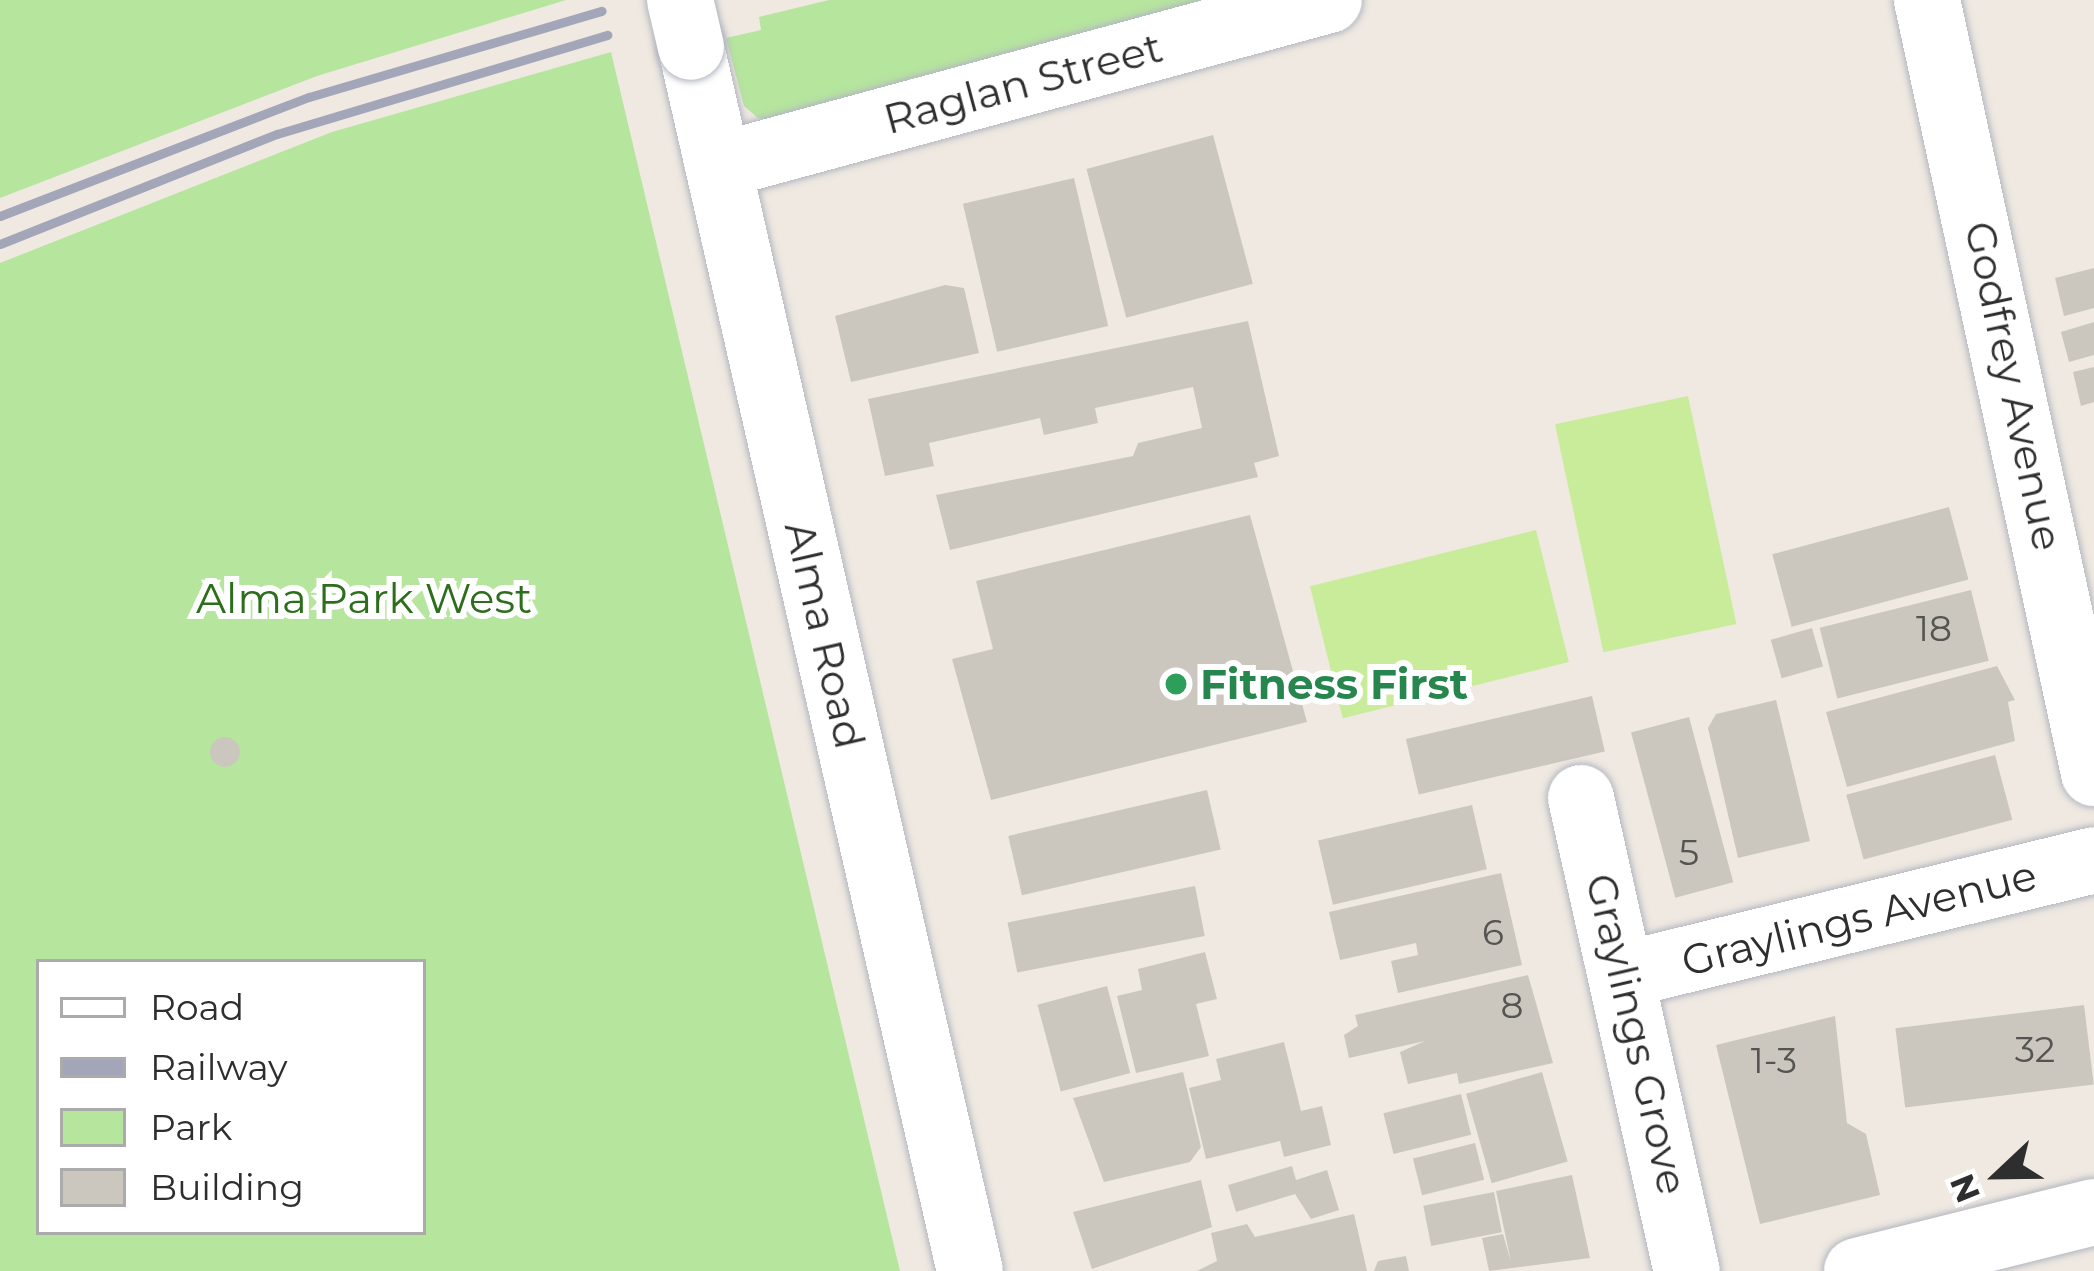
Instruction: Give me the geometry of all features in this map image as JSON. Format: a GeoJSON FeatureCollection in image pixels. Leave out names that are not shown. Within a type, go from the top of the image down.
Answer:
{"type":"FeatureCollection","features":[{"type":"Feature","properties":{"kind":"street","name":"Raglan Street"},"geometry":{"type":"LineString","coordinates":[[718,166],[1329,0]]}},
{"type":"Feature","properties":{"kind":"street","name":"Godfrey Avenue"},"geometry":{"type":"LineString","coordinates":[[1927,0],[2094,773]]}},
{"type":"Feature","properties":{"kind":"street","name":"Alma Road"},"geometry":{"type":"LineString","coordinates":[[685,24],[970,1271]]}},
{"type":"Feature","properties":{"kind":"street","name":"Graylings Grove"},"geometry":{"type":"LineString","coordinates":[[1581,798],[1688,1271]]}},
{"type":"Feature","properties":{"kind":"street","name":"Graylings Avenue"},"geometry":{"type":"LineString","coordinates":[[1623,975],[2094,860]]}},
{"type":"Feature","properties":{"kind":"street"},"geometry":{"type":"LineString","coordinates":[[1857,1271],[2094,1212]]}},
{"type":"Feature","properties":{"kind":"green space"},"geometry":{"type":"Polygon","coordinates":[[[0,0],[566,0],[317,76],[0,198],[0,0]]]}},
{"type":"Feature","properties":{"kind":"green space"},"geometry":{"type":"Polygon","coordinates":[[[829,0],[1231,0],[775,121],[758,118],[744,106],[726,38],[761,30],[759,17],[829,0]]]}},
{"type":"Feature","properties":{"kind":"green space","name":"Alma Park West"},"geometry":{"type":"Polygon","coordinates":[[[611,52],[900,1271],[0,1271],[0,263],[332,132],[611,52]]]}},
{"type":"Feature","properties":{"kind":"green space"},"geometry":{"type":"Polygon","coordinates":[[[1688,396],[1736,624],[1603,652],[1555,424],[1688,396]]]}},
{"type":"Feature","properties":{"kind":"green space"},"geometry":{"type":"Polygon","coordinates":[[[1536,530],[1569,662],[1343,718],[1310,586],[1536,530]]]}},
{"type":"Feature","properties":{"kind":"building"},"geometry":{"type":"Polygon","coordinates":[[[1213,135],[1253,284],[1126,318],[1086,169],[1213,135]]]}},
{"type":"Feature","properties":{"kind":"building"},"geometry":{"type":"Polygon","coordinates":[[[1074,178],[1108,326],[997,352],[963,204],[1074,178]]]}},
{"type":"Feature","properties":{"kind":"building"},"geometry":{"type":"Polygon","coordinates":[[[2094,268],[2094,308],[2064,316],[2055,278],[2094,268]]]}},
{"type":"Feature","properties":{"kind":"building"},"geometry":{"type":"Polygon","coordinates":[[[945,285],[964,288],[979,353],[851,382],[835,316],[945,285]]]}},
{"type":"Feature","properties":{"kind":"building"},"geometry":{"type":"Polygon","coordinates":[[[1248,321],[1279,456],[1254,463],[1258,477],[950,550],[936,495],[1133,456],[1138,443],[1202,428],[1193,387],[1095,408],[1098,423],[1044,435],[1040,418],[929,443],[934,466],[885,476],[868,399],[1248,321]]]}},
{"type":"Feature","properties":{"kind":"building"},"geometry":{"type":"Polygon","coordinates":[[[2094,322],[2094,355],[2069,362],[2061,332],[2094,322]]]}},
{"type":"Feature","properties":{"kind":"building"},"geometry":{"type":"Polygon","coordinates":[[[2094,367],[2094,402],[2081,406],[2073,372],[2094,367]]]}},
{"type":"Feature","properties":{"kind":"building"},"geometry":{"type":"Polygon","coordinates":[[[1949,507],[1968,579],[1792,627],[1772,554],[1949,507]]]}},
{"type":"Feature","properties":{"kind":"building"},"geometry":{"type":"Polygon","coordinates":[[[1250,515],[1307,722],[991,800],[952,659],[993,649],[976,581],[1250,515]]]}},
{"type":"Feature","properties":{"kind":"building"},"geometry":{"type":"Polygon","coordinates":[[[1971,590],[1989,661],[1837,699],[1820,628],[1971,590]]]}},
{"type":"Feature","properties":{"kind":"building"},"geometry":{"type":"Polygon","coordinates":[[[1812,628],[1823,666],[1782,678],[1771,640],[1812,628]]]}},
{"type":"Feature","properties":{"kind":"building"},"geometry":{"type":"Polygon","coordinates":[[[1997,666],[2015,700],[2008,702],[2015,741],[1847,787],[1826,712],[1997,666]]]}},
{"type":"Feature","properties":{"kind":"building"},"geometry":{"type":"Polygon","coordinates":[[[1592,696],[1605,752],[1419,795],[1406,739],[1592,696]]]}},
{"type":"Feature","properties":{"kind":"building"},"geometry":{"type":"Polygon","coordinates":[[[1776,700],[1810,841],[1738,858],[1708,728],[1716,714],[1776,700]]]}},
{"type":"Feature","properties":{"kind":"building"},"geometry":{"type":"Polygon","coordinates":[[[1689,717],[1733,882],[1675,898],[1631,733],[1689,717]]]}},
{"type":"Feature","properties":{"kind":"building"},"geometry":{"type":"Polygon","coordinates":[[[225,737],[236,741],[240,752],[236,763],[225,767],[214,763],[210,752],[214,741],[225,737]]]}},
{"type":"Feature","properties":{"kind":"building"},"geometry":{"type":"Polygon","coordinates":[[[1995,755],[2012,820],[1864,860],[1846,795],[1995,755]]]}},
{"type":"Feature","properties":{"kind":"building"},"geometry":{"type":"Polygon","coordinates":[[[1207,790],[1221,849],[1022,895],[1008,836],[1207,790]]]}},
{"type":"Feature","properties":{"kind":"building"},"geometry":{"type":"Polygon","coordinates":[[[1472,805],[1487,869],[1333,905],[1318,841],[1472,805]]]}},
{"type":"Feature","properties":{"kind":"building"},"geometry":{"type":"Polygon","coordinates":[[[1501,873],[1522,965],[1398,993],[1391,961],[1418,955],[1416,943],[1340,960],[1329,912],[1501,873]]]}},
{"type":"Feature","properties":{"kind":"building"},"geometry":{"type":"Polygon","coordinates":[[[1195,886],[1205,936],[1017,973],[1008,922],[1195,886]]]}},
{"type":"Feature","properties":{"kind":"building"},"geometry":{"type":"Polygon","coordinates":[[[1205,952],[1217,999],[1196,1004],[1209,1056],[1136,1073],[1117,996],[1142,990],[1138,969],[1205,952]]]}},
{"type":"Feature","properties":{"kind":"building"},"geometry":{"type":"Polygon","coordinates":[[[1528,975],[1553,1063],[1459,1084],[1457,1073],[1408,1084],[1400,1052],[1425,1041],[1349,1058],[1344,1035],[1358,1026],[1355,1015],[1528,975]]]}},
{"type":"Feature","properties":{"kind":"building"},"geometry":{"type":"Polygon","coordinates":[[[1107,986],[1130,1073],[1061,1092],[1037,1005],[1107,986]]]}},
{"type":"Feature","properties":{"kind":"building"},"geometry":{"type":"Polygon","coordinates":[[[2084,1005],[2094,1084],[1905,1108],[1895,1028],[2084,1005]]]}},
{"type":"Feature","properties":{"kind":"building"},"geometry":{"type":"Polygon","coordinates":[[[1835,1016],[1847,1123],[1866,1134],[1880,1195],[1760,1224],[1716,1045],[1835,1016]]]}},
{"type":"Feature","properties":{"kind":"building"},"geometry":{"type":"Polygon","coordinates":[[[1284,1042],[1301,1111],[1322,1106],[1331,1145],[1284,1157],[1280,1141],[1206,1159],[1189,1088],[1221,1080],[1216,1059],[1284,1042]]]}},
{"type":"Feature","properties":{"kind":"building"},"geometry":{"type":"Polygon","coordinates":[[[1183,1072],[1201,1147],[1190,1162],[1104,1182],[1073,1098],[1183,1072]]]}},
{"type":"Feature","properties":{"kind":"building"},"geometry":{"type":"Polygon","coordinates":[[[1542,1072],[1568,1161],[1492,1183],[1466,1094],[1542,1072]]]}},
{"type":"Feature","properties":{"kind":"building"},"geometry":{"type":"Polygon","coordinates":[[[1461,1094],[1471,1135],[1394,1154],[1383,1113],[1461,1094]]]}},
{"type":"Feature","properties":{"kind":"building"},"geometry":{"type":"Polygon","coordinates":[[[1475,1143],[1484,1180],[1422,1195],[1413,1158],[1475,1143]]]}},
{"type":"Feature","properties":{"kind":"building"},"geometry":{"type":"Polygon","coordinates":[[[1292,1166],[1296,1180],[1327,1170],[1339,1210],[1311,1219],[1295,1194],[1236,1212],[1228,1185],[1292,1166]]]}},
{"type":"Feature","properties":{"kind":"building"},"geometry":{"type":"Polygon","coordinates":[[[1572,1175],[1590,1258],[1489,1271],[1482,1238],[1503,1234],[1511,1262],[1496,1191],[1572,1175]]]}},
{"type":"Feature","properties":{"kind":"building"},"geometry":{"type":"Polygon","coordinates":[[[1201,1180],[1212,1227],[1092,1269],[1073,1212],[1201,1180]]]}},
{"type":"Feature","properties":{"kind":"building"},"geometry":{"type":"Polygon","coordinates":[[[1494,1192],[1502,1232],[1431,1246],[1423,1206],[1494,1192]]]}},
{"type":"Feature","properties":{"kind":"building"},"geometry":{"type":"Polygon","coordinates":[[[1354,1214],[1367,1271],[1197,1271],[1217,1261],[1211,1233],[1247,1224],[1255,1237],[1354,1214]]]}},
{"type":"Feature","properties":{"kind":"building"},"geometry":{"type":"Polygon","coordinates":[[[1406,1256],[1409,1271],[1374,1271],[1378,1261],[1406,1256]]]}},
{"type":"Feature","properties":{"kind":"railway"},"geometry":{"type":"LineString","coordinates":[[0,216],[309,97],[602,11]]}},
{"type":"Feature","properties":{"kind":"railway"},"geometry":{"type":"LineString","coordinates":[[0,244],[277,134],[607,35]]}},
{"type":"Feature","properties":{"kind":"place","name":"Fitness First"},"geometry":{"type":"Point","coordinates":[1176,684]}}]}
